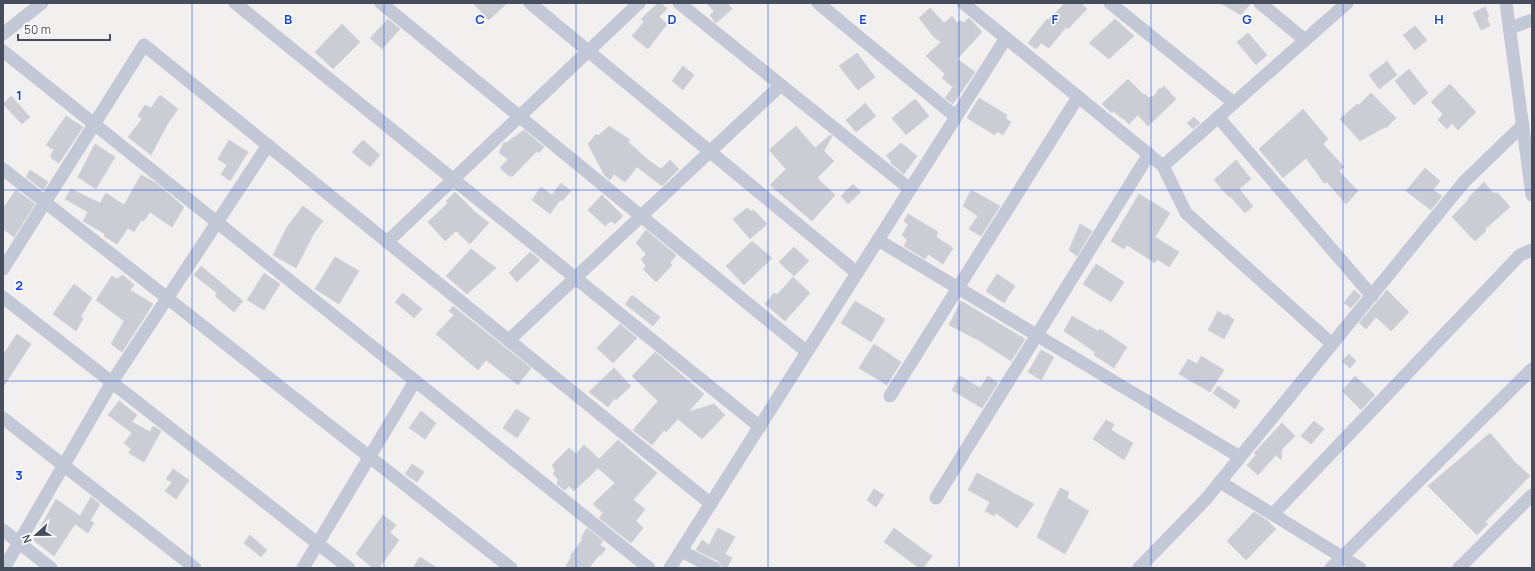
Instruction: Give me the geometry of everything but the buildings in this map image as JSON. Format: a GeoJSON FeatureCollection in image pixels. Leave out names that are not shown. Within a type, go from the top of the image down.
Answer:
{"type":"FeatureCollection","features":[{"type":"Feature","properties":{"kind":"street"},"geometry":{"type":"LineString","coordinates":[[3,34],[42,3]]}},
{"type":"Feature","properties":{"kind":"street"},"geometry":{"type":"LineString","coordinates":[[235,3],[760,427]]}},
{"type":"Feature","properties":{"kind":"street"},"geometry":{"type":"LineString","coordinates":[[381,3],[807,352]]}},
{"type":"Feature","properties":{"kind":"street"},"geometry":{"type":"LineString","coordinates":[[530,3],[857,273]]}},
{"type":"Feature","properties":{"kind":"street"},"geometry":{"type":"LineString","coordinates":[[387,242],[639,3]]}},
{"type":"Feature","properties":{"kind":"street"},"geometry":{"type":"LineString","coordinates":[[679,3],[910,189]]}},
{"type":"Feature","properties":{"kind":"street"},"geometry":{"type":"LineString","coordinates":[[818,3],[956,117]]}},
{"type":"Feature","properties":{"kind":"street"},"geometry":{"type":"LineString","coordinates":[[963,3],[1163,166],[1186,213],[1332,344]]}},
{"type":"Feature","properties":{"kind":"street"},"geometry":{"type":"LineString","coordinates":[[1110,3],[1234,103]]}},
{"type":"Feature","properties":{"kind":"street"},"geometry":{"type":"LineString","coordinates":[[1260,3],[1305,40]]}},
{"type":"Feature","properties":{"kind":"street"},"geometry":{"type":"LineString","coordinates":[[1163,166],[1347,3]]}},
{"type":"Feature","properties":{"kind":"street"},"geometry":{"type":"LineString","coordinates":[[1506,3],[1532,195]]}},
{"type":"Feature","properties":{"kind":"street"},"geometry":{"type":"LineString","coordinates":[[1510,28],[1532,20]]}},
{"type":"Feature","properties":{"kind":"street"},"geometry":{"type":"LineString","coordinates":[[670,568],[1006,38]]}},
{"type":"Feature","properties":{"kind":"street"},"geometry":{"type":"LineString","coordinates":[[3,269],[144,45],[711,504]]}},
{"type":"Feature","properties":{"kind":"street"},"geometry":{"type":"LineString","coordinates":[[3,51],[649,568]]}},
{"type":"Feature","properties":{"kind":"street"},"geometry":{"type":"LineString","coordinates":[[509,340],[781,85]]}},
{"type":"Feature","properties":{"kind":"street"},"geometry":{"type":"LineString","coordinates":[[890,396],[1078,97]]}},
{"type":"Feature","properties":{"kind":"street"},"geometry":{"type":"LineString","coordinates":[[1218,117],[1372,296]]}},
{"type":"Feature","properties":{"kind":"street"},"geometry":{"type":"LineString","coordinates":[[1140,568],[1206,499],[1464,182],[1523,125]]}},
{"type":"Feature","properties":{"kind":"street"},"geometry":{"type":"LineString","coordinates":[[4,568],[112,382],[268,145]]}},
{"type":"Feature","properties":{"kind":"street"},"geometry":{"type":"LineString","coordinates":[[936,498],[1149,154]]}},
{"type":"Feature","properties":{"kind":"street"},"geometry":{"type":"LineString","coordinates":[[3,169],[511,568]]}},
{"type":"Feature","properties":{"kind":"street"},"geometry":{"type":"LineString","coordinates":[[878,240],[1240,457]]}},
{"type":"Feature","properties":{"kind":"street"},"geometry":{"type":"LineString","coordinates":[[1272,514],[1520,255],[1532,250]]}},
{"type":"Feature","properties":{"kind":"street"},"geometry":{"type":"LineString","coordinates":[[3,297],[350,568]]}},
{"type":"Feature","properties":{"kind":"street"},"geometry":{"type":"LineString","coordinates":[[1331,568],[1532,369]]}},
{"type":"Feature","properties":{"kind":"street"},"geometry":{"type":"LineString","coordinates":[[303,568],[415,381]]}},
{"type":"Feature","properties":{"kind":"street"},"geometry":{"type":"LineString","coordinates":[[3,418],[195,568]]}},
{"type":"Feature","properties":{"kind":"street"},"geometry":{"type":"LineString","coordinates":[[1220,482],[1360,568]]}},
{"type":"Feature","properties":{"kind":"street"},"geometry":{"type":"LineString","coordinates":[[1459,568],[1532,496]]}},
{"type":"Feature","properties":{"kind":"street"},"geometry":{"type":"LineString","coordinates":[[3,530],[51,568]]}},
{"type":"Feature","properties":{"kind":"street"},"geometry":{"type":"LineString","coordinates":[[681,550],[714,568]]}}]}
